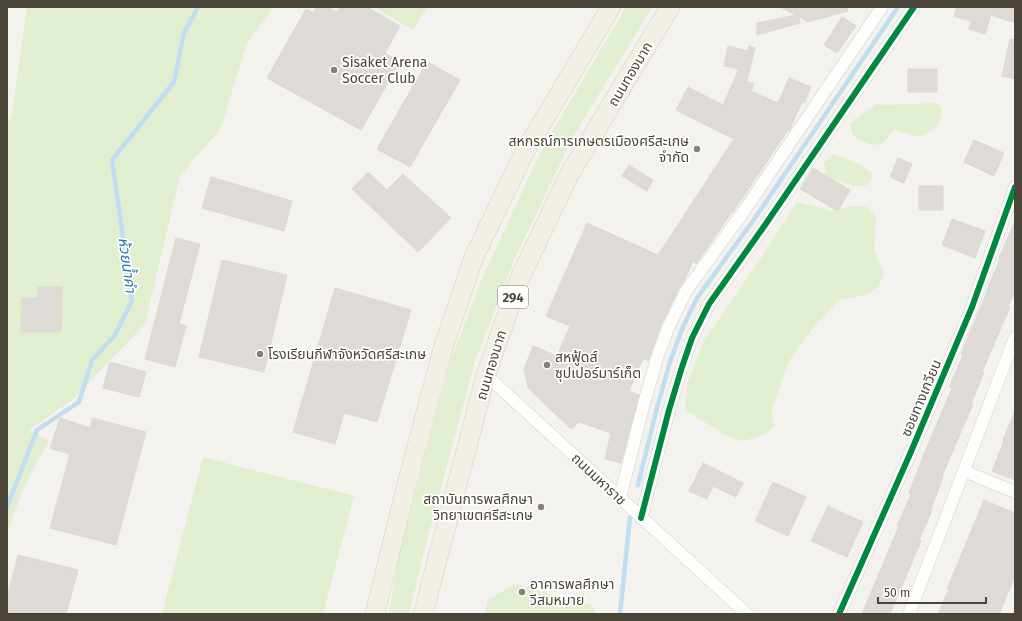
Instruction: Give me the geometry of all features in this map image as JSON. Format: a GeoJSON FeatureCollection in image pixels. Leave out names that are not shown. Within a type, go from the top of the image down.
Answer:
{"type":"FeatureCollection","features":[{"type":"Feature","properties":{"kind":"main road"},"geometry":{"type":"LineString","coordinates":[[375,614],[405,491],[444,345],[474,257],[524,153],[611,7]]}},
{"type":"Feature","properties":{"kind":"main road","name":"ถนนทองมาก"},"geometry":{"type":"LineString","coordinates":[[423,614],[486,375],[519,280],[569,175],[670,7]]}},
{"type":"Feature","properties":{"kind":"street"},"geometry":{"type":"LineString","coordinates":[[620,498],[657,358],[668,328],[686,291],[744,211],[882,7]]}},
{"type":"Feature","properties":{"kind":"street"},"geometry":{"type":"LineString","coordinates":[[641,518],[682,366],[692,338],[709,304],[765,225],[914,7]]}},
{"type":"Feature","properties":{"kind":"street","name":"ซอยทางเกวียน"},"geometry":{"type":"LineString","coordinates":[[839,614],[910,454],[968,314],[1015,188]]}},
{"type":"Feature","properties":{"kind":"street"},"geometry":{"type":"LineString","coordinates":[[909,614],[1015,338]]}},
{"type":"Feature","properties":{"kind":"street","name":"ถนนมหาราช"},"geometry":{"type":"LineString","coordinates":[[486,375],[747,614]]}},
{"type":"Feature","properties":{"kind":"street"},"geometry":{"type":"LineString","coordinates":[[964,471],[1015,492]]}},
{"type":"Feature","properties":{"kind":"green space"},"geometry":{"type":"Polygon","coordinates":[[[27,7],[273,7],[246,45],[221,128],[180,176],[145,324],[71,401],[29,430],[49,441],[25,485],[7,532],[7,125],[12,114],[27,7]]]}},
{"type":"Feature","properties":{"kind":"green space"},"geometry":{"type":"Polygon","coordinates":[[[374,7],[427,7],[413,30],[374,7]]]}},
{"type":"Feature","properties":{"kind":"green space"},"geometry":{"type":"Polygon","coordinates":[[[626,7],[652,7],[573,137],[515,258],[475,361],[421,563],[409,614],[389,614],[399,555],[451,360],[480,283],[542,149],[626,7]]]}},
{"type":"Feature","properties":{"kind":"green space"},"geometry":{"type":"Polygon","coordinates":[[[936,103],[941,107],[941,115],[938,124],[923,136],[915,136],[894,129],[886,140],[882,143],[874,145],[865,143],[853,136],[850,124],[876,104],[936,103]]]}},
{"type":"Feature","properties":{"kind":"green space"},"geometry":{"type":"Polygon","coordinates":[[[833,154],[859,164],[871,172],[872,179],[867,185],[853,186],[826,176],[824,163],[833,154]]]}},
{"type":"Feature","properties":{"kind":"green space"},"geometry":{"type":"Polygon","coordinates":[[[797,202],[832,211],[853,206],[867,207],[876,217],[874,249],[884,274],[878,287],[866,295],[839,300],[814,327],[789,361],[772,410],[774,426],[768,432],[755,438],[741,441],[727,436],[685,410],[688,381],[703,342],[761,258],[797,202]]]}},
{"type":"Feature","properties":{"kind":"green space"},"geometry":{"type":"Polygon","coordinates":[[[203,457],[354,496],[323,614],[162,614],[203,457]]]}},
{"type":"Feature","properties":{"kind":"green space","name":"อาคารพลศึกษา วีสมหมาย"},"geometry":{"type":"Polygon","coordinates":[[[514,584],[592,605],[596,614],[485,614],[488,600],[514,584]]]}},
{"type":"Feature","properties":{"kind":"building","name":"Sisaket Arena Soccer Club"},"geometry":{"type":"Polygon","coordinates":[[[316,7],[327,7],[337,12],[340,7],[367,7],[400,26],[385,53],[400,62],[361,130],[267,78],[306,9],[313,13],[316,7]]]}},
{"type":"Feature","properties":{"kind":"building"},"geometry":{"type":"Polygon","coordinates":[[[780,7],[847,7],[848,11],[808,22],[799,17],[800,23],[757,35],[757,23],[796,15],[780,7]]]}},
{"type":"Feature","properties":{"kind":"building"},"geometry":{"type":"Polygon","coordinates":[[[957,7],[1015,7],[1015,16],[1013,22],[991,15],[985,34],[969,29],[971,21],[954,16],[957,7]]]}},
{"type":"Feature","properties":{"kind":"building"},"geometry":{"type":"Polygon","coordinates":[[[842,17],[856,26],[837,53],[824,45],[842,17]]]}},
{"type":"Feature","properties":{"kind":"building"},"geometry":{"type":"Polygon","coordinates":[[[1010,39],[1015,40],[1015,79],[1002,76],[1010,39]]]}},
{"type":"Feature","properties":{"kind":"building"},"geometry":{"type":"Polygon","coordinates":[[[728,46],[747,51],[749,46],[755,48],[747,81],[754,84],[751,91],[778,103],[789,78],[811,87],[804,103],[802,102],[789,131],[788,130],[696,264],[693,261],[661,325],[648,361],[643,358],[629,391],[639,395],[621,463],[605,459],[611,433],[579,422],[571,429],[528,388],[524,369],[533,346],[557,356],[570,326],[546,316],[587,223],[658,255],[734,139],[676,110],[688,87],[723,105],[739,69],[724,66],[728,46]]]}},
{"type":"Feature","properties":{"kind":"building"},"geometry":{"type":"Polygon","coordinates":[[[427,62],[460,80],[410,167],[377,149],[427,62]]]}},
{"type":"Feature","properties":{"kind":"building"},"geometry":{"type":"Polygon","coordinates":[[[908,69],[937,69],[937,92],[908,92],[908,69]]]}},
{"type":"Feature","properties":{"kind":"building"},"geometry":{"type":"Polygon","coordinates":[[[974,140],[1004,153],[994,176],[964,162],[974,140]]]}},
{"type":"Feature","properties":{"kind":"building"},"geometry":{"type":"Polygon","coordinates":[[[898,158],[912,164],[904,183],[890,177],[898,158]]]}},
{"type":"Feature","properties":{"kind":"building"},"geometry":{"type":"Polygon","coordinates":[[[629,165],[653,180],[647,191],[622,176],[629,165]]]}},
{"type":"Feature","properties":{"kind":"building"},"geometry":{"type":"Polygon","coordinates":[[[813,168],[850,190],[838,211],[800,189],[813,168]]]}},
{"type":"Feature","properties":{"kind":"building"},"geometry":{"type":"Polygon","coordinates":[[[368,172],[387,190],[403,174],[451,218],[418,252],[352,189],[368,172]]]}},
{"type":"Feature","properties":{"kind":"building"},"geometry":{"type":"Polygon","coordinates":[[[211,177],[292,201],[284,231],[202,208],[211,177]]]}},
{"type":"Feature","properties":{"kind":"building"},"geometry":{"type":"Polygon","coordinates":[[[919,186],[943,186],[943,210],[919,210],[919,186]]]}},
{"type":"Feature","properties":{"kind":"building"},"geometry":{"type":"Polygon","coordinates":[[[952,219],[985,231],[975,258],[942,245],[952,219]]]}},
{"type":"Feature","properties":{"kind":"building"},"geometry":{"type":"Polygon","coordinates":[[[1015,221],[1015,291],[1008,307],[1010,307],[982,372],[984,373],[971,403],[973,404],[942,476],[943,477],[931,509],[932,510],[919,540],[921,541],[890,614],[862,614],[899,526],[897,526],[911,494],[909,493],[952,388],[949,387],[963,355],[961,354],[1015,221]]]}},
{"type":"Feature","properties":{"kind":"building"},"geometry":{"type":"Polygon","coordinates":[[[176,238],[200,244],[179,324],[186,326],[175,367],[145,359],[176,238]]]}},
{"type":"Feature","properties":{"kind":"building"},"geometry":{"type":"Polygon","coordinates":[[[222,260],[287,275],[264,372],[199,357],[222,260]]]}},
{"type":"Feature","properties":{"kind":"building"},"geometry":{"type":"Polygon","coordinates":[[[38,287],[62,287],[61,332],[21,332],[22,298],[38,298],[38,287]]]}},
{"type":"Feature","properties":{"kind":"building"},"geometry":{"type":"Polygon","coordinates":[[[335,288],[411,310],[377,422],[344,413],[335,444],[293,432],[335,288]]]}},
{"type":"Feature","properties":{"kind":"building"},"geometry":{"type":"Polygon","coordinates":[[[110,362],[146,372],[139,397],[103,388],[110,362]]]}},
{"type":"Feature","properties":{"kind":"building"},"geometry":{"type":"Polygon","coordinates":[[[1015,411],[1015,480],[992,471],[1015,411]]]}},
{"type":"Feature","properties":{"kind":"building"},"geometry":{"type":"Polygon","coordinates":[[[60,418],[90,428],[92,418],[146,432],[116,545],[50,528],[70,454],[50,448],[60,418]]]}},
{"type":"Feature","properties":{"kind":"building"},"geometry":{"type":"Polygon","coordinates":[[[703,463],[743,483],[736,497],[713,486],[707,499],[689,491],[703,463]]]}},
{"type":"Feature","properties":{"kind":"building"},"geometry":{"type":"Polygon","coordinates":[[[773,482],[806,497],[788,536],[755,521],[773,482]]]}},
{"type":"Feature","properties":{"kind":"building"},"geometry":{"type":"Polygon","coordinates":[[[984,500],[1015,513],[1015,576],[999,614],[938,614],[949,589],[947,589],[984,500]]]}},
{"type":"Feature","properties":{"kind":"building"},"geometry":{"type":"Polygon","coordinates":[[[828,506],[863,522],[847,557],[811,541],[828,506]]]}},
{"type":"Feature","properties":{"kind":"building"},"geometry":{"type":"Polygon","coordinates":[[[18,555],[78,570],[66,614],[7,614],[7,598],[18,555]]]}},
{"type":"Feature","properties":{"kind":"waterway","name":"ห้วยน้ำคำ"},"geometry":{"type":"LineString","coordinates":[[7,507],[37,430],[79,402],[92,360],[115,335],[132,301],[112,160],[174,82],[184,33],[198,7]]}},
{"type":"Feature","properties":{"kind":"waterway"},"geometry":{"type":"LineString","coordinates":[[638,485],[670,362],[682,329],[697,298],[755,218],[898,7]]}},
{"type":"Feature","properties":{"kind":"waterway"},"geometry":{"type":"LineString","coordinates":[[620,614],[630,517]]}},
{"type":"Feature","properties":{"kind":"cycle path"},"geometry":{"type":"LineString","coordinates":[[641,518],[669,410],[682,367],[692,338],[709,304],[765,225],[914,7]]}},
{"type":"Feature","properties":{"kind":"cycle path"},"geometry":{"type":"LineString","coordinates":[[839,614],[910,454],[972,307],[1015,187]]}},
{"type":"Feature","properties":{"kind":"place","name":"Sisaket Arena Soccer Club"},"geometry":{"type":"Point","coordinates":[334,70]}},
{"type":"Feature","properties":{"kind":"place","name":"สหกรณ์การเกษตรเมืองศรีสะเกษ จำกัด"},"geometry":{"type":"Point","coordinates":[697,149]}},
{"type":"Feature","properties":{"kind":"place","name":"โรงเรียนกีฬาจังหวัดศรีสะเกษ"},"geometry":{"type":"Point","coordinates":[260,354]}},
{"type":"Feature","properties":{"kind":"place","name":"สหฟู้ดส์ ซุปเปอร์มาร์เก็ต"},"geometry":{"type":"Point","coordinates":[547,365]}},
{"type":"Feature","properties":{"kind":"place","name":"สถาบันการพลศึกษา วิทยาเขตศรีสะเกษ"},"geometry":{"type":"Point","coordinates":[541,507]}},
{"type":"Feature","properties":{"kind":"place","name":"อาคารพลศึกษา วีสมหมาย"},"geometry":{"type":"Point","coordinates":[522,592]}}]}
